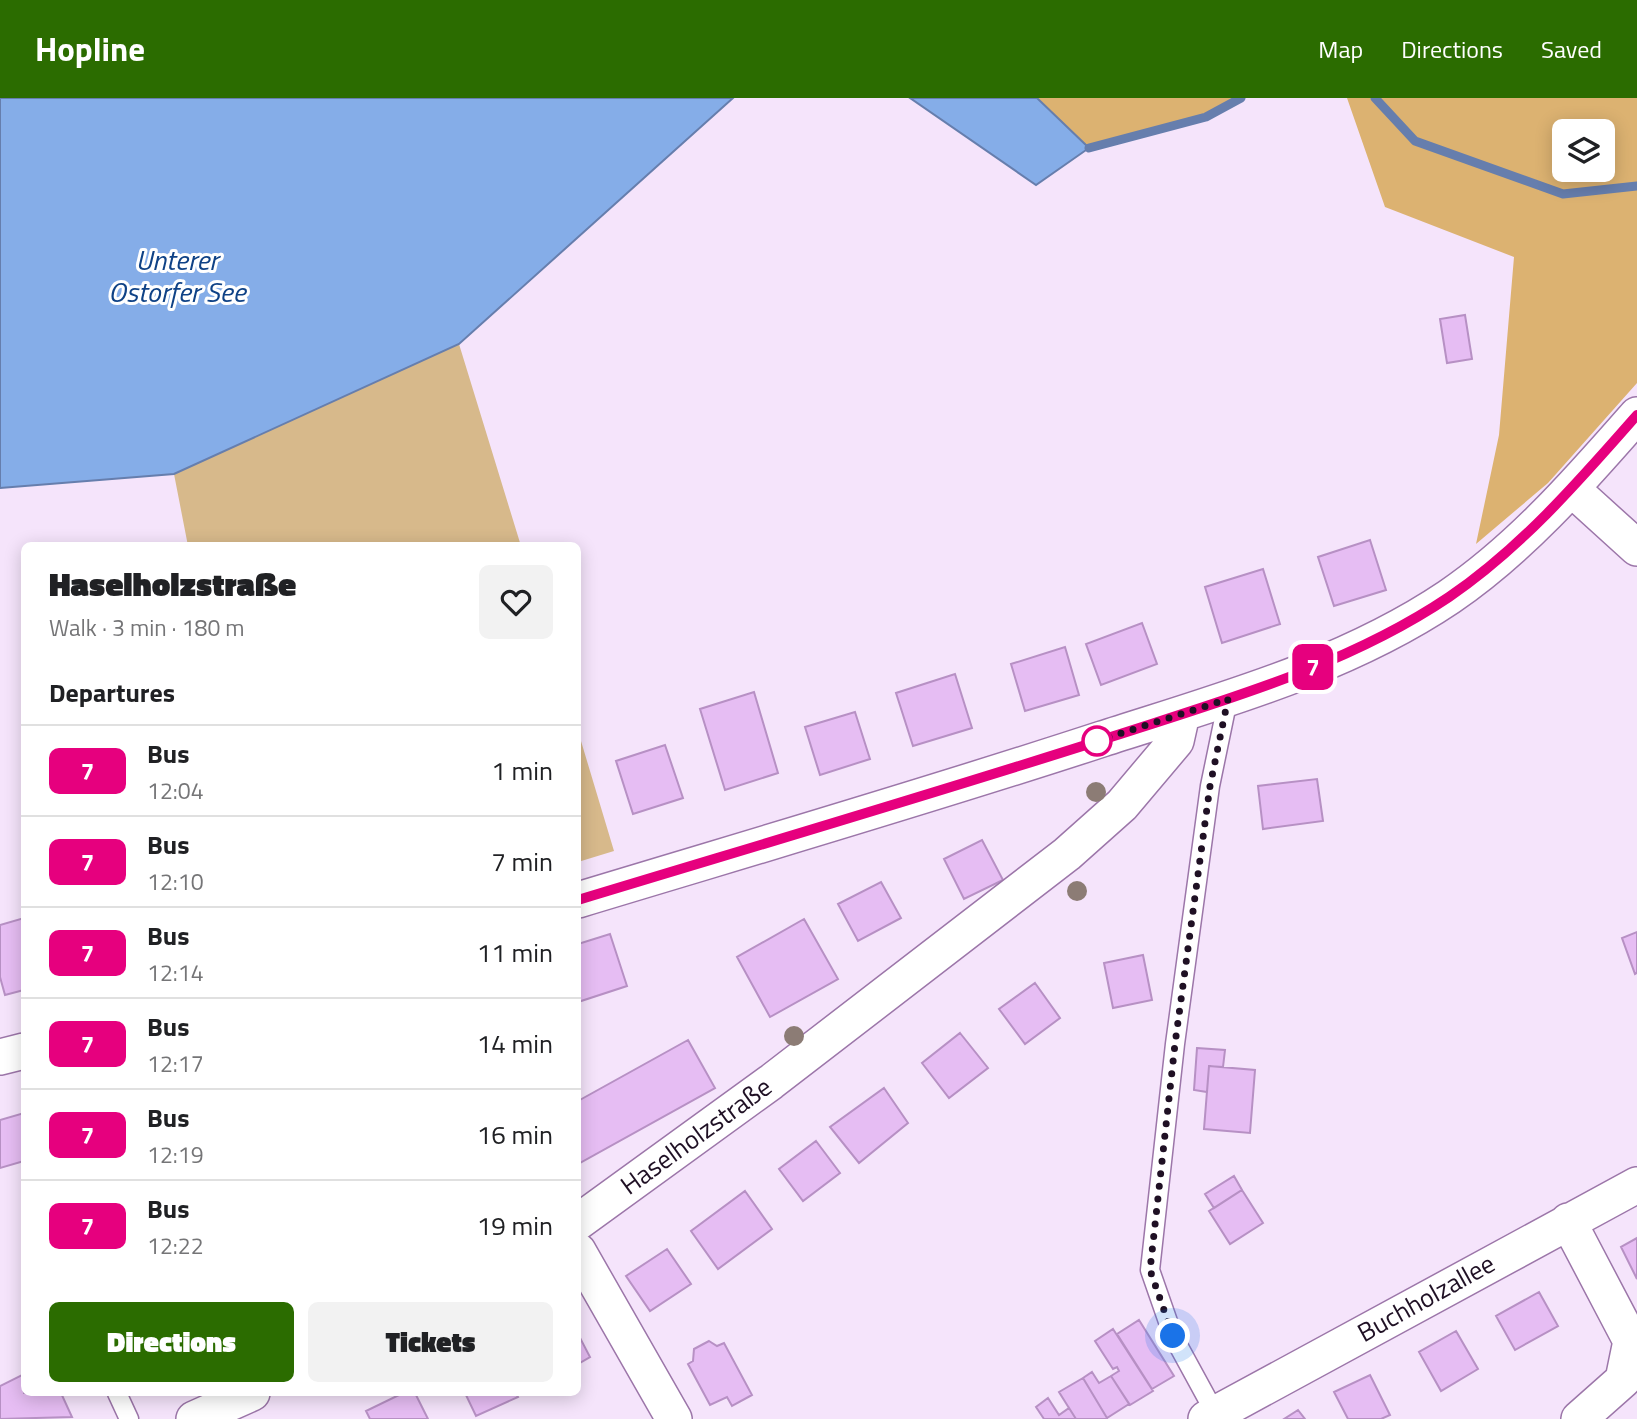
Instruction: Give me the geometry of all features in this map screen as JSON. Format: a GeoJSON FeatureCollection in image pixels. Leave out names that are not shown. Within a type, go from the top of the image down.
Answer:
{"type":"FeatureCollection","features":[{"type":"Feature","properties":{"kind":"street"},"geometry":{"type":"LineString","coordinates":[[581,899],[1228,699],[1307,670],[1382,637],[1450,597],[1513,546],[1572,488],[1637,415]]}},
{"type":"Feature","properties":{"kind":"street"},"geometry":{"type":"LineString","coordinates":[[1572,488],[1637,548]]}},
{"type":"Feature","properties":{"kind":"street","name":"Haselholzstraße"},"geometry":{"type":"LineString","coordinates":[[581,1220],[771,1082],[1067,855],[1122,805],[1175,741],[1182,714]]}},
{"type":"Feature","properties":{"kind":"street"},"geometry":{"type":"LineString","coordinates":[[0,1057],[21,1052]]}},
{"type":"Feature","properties":{"kind":"street","name":"Buchholzallee"},"geometry":{"type":"LineString","coordinates":[[1211,1416],[1637,1185]]}},
{"type":"Feature","properties":{"kind":"street"},"geometry":{"type":"LineString","coordinates":[[1568,1221],[1631,1341],[1623,1380],[1579,1419]]}},
{"type":"Feature","properties":{"kind":"street"},"geometry":{"type":"LineString","coordinates":[[581,1256],[674,1419]]}},
{"type":"Feature","properties":{"kind":"street"},"geometry":{"type":"LineString","coordinates":[[194,1419],[245,1396]]}},
{"type":"Feature","properties":{"kind":"lane","name":"Buchholzallee"},"geometry":{"type":"LineString","coordinates":[[1211,1416],[1173,1336],[1150,1270],[1175,1044],[1210,786],[1228,699]]}},
{"type":"Feature","properties":{"kind":"lane"},"geometry":{"type":"LineString","coordinates":[[118,1396],[129,1419]]}},
{"type":"Feature","properties":{"kind":"shaded area"},"geometry":{"type":"Polygon","coordinates":[[[1037,98],[1241,98],[1206,117],[1089,148],[1037,98]]]}},
{"type":"Feature","properties":{"kind":"shaded area"},"geometry":{"type":"Polygon","coordinates":[[[1347,98],[1637,98],[1637,383],[1548,483],[1476,544],[1499,435],[1514,257],[1385,207],[1347,98]]]}},
{"type":"Feature","properties":{"kind":"shaded area"},"geometry":{"type":"Polygon","coordinates":[[[459,344],[520,542],[187,542],[174,474],[459,344]]]}},
{"type":"Feature","properties":{"kind":"shaded area"},"geometry":{"type":"Polygon","coordinates":[[[581,741],[614,851],[581,861],[581,741]]]}},
{"type":"Feature","properties":{"kind":"water","name":"Unterer Ostorfer See"},"geometry":{"type":"Polygon","coordinates":[[[0,98],[733,98],[459,344],[174,474],[0,488],[0,98]]]}},
{"type":"Feature","properties":{"kind":"water"},"geometry":{"type":"Polygon","coordinates":[[[910,98],[1037,98],[1089,148],[1036,185],[910,98]]]}},
{"type":"Feature","properties":{"kind":"building"},"geometry":{"type":"Polygon","coordinates":[[[1465,315],[1472,359],[1447,363],[1440,319],[1465,315]]]}},
{"type":"Feature","properties":{"kind":"building"},"geometry":{"type":"Polygon","coordinates":[[[1370,540],[1386,590],[1334,606],[1318,557],[1370,540]]]}},
{"type":"Feature","properties":{"kind":"building"},"geometry":{"type":"Polygon","coordinates":[[[1263,569],[1280,624],[1222,643],[1205,587],[1263,569]]]}},
{"type":"Feature","properties":{"kind":"building"},"geometry":{"type":"Polygon","coordinates":[[[1142,623],[1157,664],[1101,685],[1086,644],[1142,623]]]}},
{"type":"Feature","properties":{"kind":"building"},"geometry":{"type":"Polygon","coordinates":[[[1065,647],[1079,695],[1025,711],[1011,664],[1065,647]]]}},
{"type":"Feature","properties":{"kind":"building"},"geometry":{"type":"Polygon","coordinates":[[[955,674],[972,728],[913,746],[896,693],[955,674]]]}},
{"type":"Feature","properties":{"kind":"building"},"geometry":{"type":"Polygon","coordinates":[[[754,692],[778,773],[725,790],[700,709],[754,692]]]}},
{"type":"Feature","properties":{"kind":"building"},"geometry":{"type":"Polygon","coordinates":[[[855,712],[870,759],[820,775],[805,727],[855,712]]]}},
{"type":"Feature","properties":{"kind":"building"},"geometry":{"type":"Polygon","coordinates":[[[665,745],[683,798],[633,814],[616,761],[665,745]]]}},
{"type":"Feature","properties":{"kind":"building"},"geometry":{"type":"Polygon","coordinates":[[[1317,779],[1323,821],[1263,829],[1258,786],[1317,779]]]}},
{"type":"Feature","properties":{"kind":"building"},"geometry":{"type":"Polygon","coordinates":[[[982,840],[1003,880],[964,899],[944,859],[982,840]]]}},
{"type":"Feature","properties":{"kind":"building"},"geometry":{"type":"Polygon","coordinates":[[[881,882],[901,918],[858,941],[838,904],[881,882]]]}},
{"type":"Feature","properties":{"kind":"building"},"geometry":{"type":"Polygon","coordinates":[[[21,919],[21,991],[5,995],[0,977],[0,925],[21,919]]]}},
{"type":"Feature","properties":{"kind":"building"},"geometry":{"type":"Polygon","coordinates":[[[804,919],[838,979],[770,1017],[737,957],[804,919]]]}},
{"type":"Feature","properties":{"kind":"building"},"geometry":{"type":"Polygon","coordinates":[[[1637,932],[1637,973],[1635,974],[1622,938],[1637,932]]]}},
{"type":"Feature","properties":{"kind":"building"},"geometry":{"type":"Polygon","coordinates":[[[610,934],[627,986],[581,1001],[581,943],[610,934]]]}},
{"type":"Feature","properties":{"kind":"building"},"geometry":{"type":"Polygon","coordinates":[[[1143,955],[1152,1000],[1113,1008],[1104,963],[1143,955]]]}},
{"type":"Feature","properties":{"kind":"building"},"geometry":{"type":"Polygon","coordinates":[[[1035,983],[1060,1018],[1025,1044],[999,1009],[1035,983]]]}},
{"type":"Feature","properties":{"kind":"building"},"geometry":{"type":"Polygon","coordinates":[[[960,1033],[988,1068],[949,1098],[922,1063],[960,1033]]]}},
{"type":"Feature","properties":{"kind":"building"},"geometry":{"type":"Polygon","coordinates":[[[688,1040],[715,1088],[581,1162],[581,1099],[688,1040]]]}},
{"type":"Feature","properties":{"kind":"building"},"geometry":{"type":"Polygon","coordinates":[[[1197,1048],[1225,1050],[1223,1067],[1209,1066],[1207,1092],[1194,1090],[1197,1048]]]}},
{"type":"Feature","properties":{"kind":"building"},"geometry":{"type":"Polygon","coordinates":[[[1209,1066],[1255,1070],[1250,1133],[1204,1129],[1209,1066]]]}},
{"type":"Feature","properties":{"kind":"building"},"geometry":{"type":"Polygon","coordinates":[[[884,1088],[908,1123],[859,1163],[830,1127],[884,1088]]]}},
{"type":"Feature","properties":{"kind":"building"},"geometry":{"type":"Polygon","coordinates":[[[21,1114],[21,1162],[0,1168],[0,1120],[21,1114]]]}},
{"type":"Feature","properties":{"kind":"building"},"geometry":{"type":"Polygon","coordinates":[[[816,1141],[840,1173],[803,1201],[779,1169],[816,1141]]]}},
{"type":"Feature","properties":{"kind":"building"},"geometry":{"type":"Polygon","coordinates":[[[1234,1176],[1242,1190],[1214,1208],[1205,1194],[1234,1176]]]}},
{"type":"Feature","properties":{"kind":"building"},"geometry":{"type":"Polygon","coordinates":[[[1242,1190],[1263,1223],[1230,1244],[1209,1211],[1242,1190]]]}},
{"type":"Feature","properties":{"kind":"building"},"geometry":{"type":"Polygon","coordinates":[[[745,1191],[772,1229],[718,1269],[691,1231],[745,1191]]]}},
{"type":"Feature","properties":{"kind":"building"},"geometry":{"type":"Polygon","coordinates":[[[1637,1238],[1637,1279],[1621,1247],[1637,1238]]]}},
{"type":"Feature","properties":{"kind":"building"},"geometry":{"type":"Polygon","coordinates":[[[667,1249],[691,1284],[650,1311],[626,1276],[667,1249]]]}},
{"type":"Feature","properties":{"kind":"building"},"geometry":{"type":"Polygon","coordinates":[[[1539,1292],[1558,1326],[1515,1350],[1496,1316],[1539,1292]]]}},
{"type":"Feature","properties":{"kind":"building"},"geometry":{"type":"Polygon","coordinates":[[[1139,1320],[1174,1376],[1152,1389],[1117,1334],[1139,1320]]]}},
{"type":"Feature","properties":{"kind":"building"},"geometry":{"type":"Polygon","coordinates":[[[1113,1329],[1153,1391],[1130,1405],[1111,1376],[1119,1371],[1117,1367],[1113,1369],[1095,1341],[1113,1329]]]}},
{"type":"Feature","properties":{"kind":"building"},"geometry":{"type":"Polygon","coordinates":[[[1456,1331],[1478,1369],[1441,1391],[1419,1352],[1456,1331]]]}},
{"type":"Feature","properties":{"kind":"building"},"geometry":{"type":"Polygon","coordinates":[[[581,1340],[590,1357],[581,1362],[581,1340]]]}},
{"type":"Feature","properties":{"kind":"building"},"geometry":{"type":"Polygon","coordinates":[[[709,1341],[717,1346],[724,1343],[752,1395],[732,1406],[727,1397],[710,1405],[688,1364],[693,1361],[694,1349],[709,1341]]]}},
{"type":"Feature","properties":{"kind":"building"},"geometry":{"type":"Polygon","coordinates":[[[1092,1372],[1099,1383],[1111,1376],[1129,1404],[1107,1418],[1083,1378],[1092,1372]]]}},
{"type":"Feature","properties":{"kind":"building"},"geometry":{"type":"Polygon","coordinates":[[[1370,1375],[1390,1415],[1381,1419],[1348,1419],[1334,1392],[1370,1375]]]}},
{"type":"Feature","properties":{"kind":"building"},"geometry":{"type":"Polygon","coordinates":[[[21,1376],[21,1396],[62,1396],[72,1417],[0,1419],[0,1386],[21,1376]]]}},
{"type":"Feature","properties":{"kind":"building"},"geometry":{"type":"Polygon","coordinates":[[[1083,1378],[1107,1419],[1076,1419],[1059,1392],[1083,1378]]]}},
{"type":"Feature","properties":{"kind":"building"},"geometry":{"type":"Polygon","coordinates":[[[397,1396],[416,1396],[428,1419],[370,1419],[366,1411],[397,1396]]]}},
{"type":"Feature","properties":{"kind":"building"},"geometry":{"type":"Polygon","coordinates":[[[466,1396],[518,1397],[476,1416],[466,1396]]]}},
{"type":"Feature","properties":{"kind":"building"},"geometry":{"type":"Polygon","coordinates":[[[1048,1398],[1059,1415],[1069,1408],[1076,1419],[1044,1419],[1036,1407],[1048,1398]]]}},
{"type":"Feature","properties":{"kind":"building"},"geometry":{"type":"Polygon","coordinates":[[[1298,1410],[1305,1419],[1284,1419],[1298,1410]]]}},
{"type":"Feature","properties":{"kind":"waterway"},"geometry":{"type":"LineString","coordinates":[[1089,148],[1206,117],[1241,98]]}},
{"type":"Feature","properties":{"kind":"waterway"},"geometry":{"type":"LineString","coordinates":[[1375,98],[1415,141],[1563,194],[1637,186]]}},
{"type":"Feature","properties":{"kind":"bus line","name":"7"},"geometry":{"type":"LineString","coordinates":[[581,899],[1012,769],[1228,699],[1307,670],[1382,637],[1450,597],[1513,546],[1572,488],[1637,415]]}},
{"type":"Feature","properties":{"kind":"route"},"geometry":{"type":"LineString","coordinates":[[1097,741],[1228,699],[1210,786],[1175,1044],[1150,1270],[1173,1336]]}}]}
